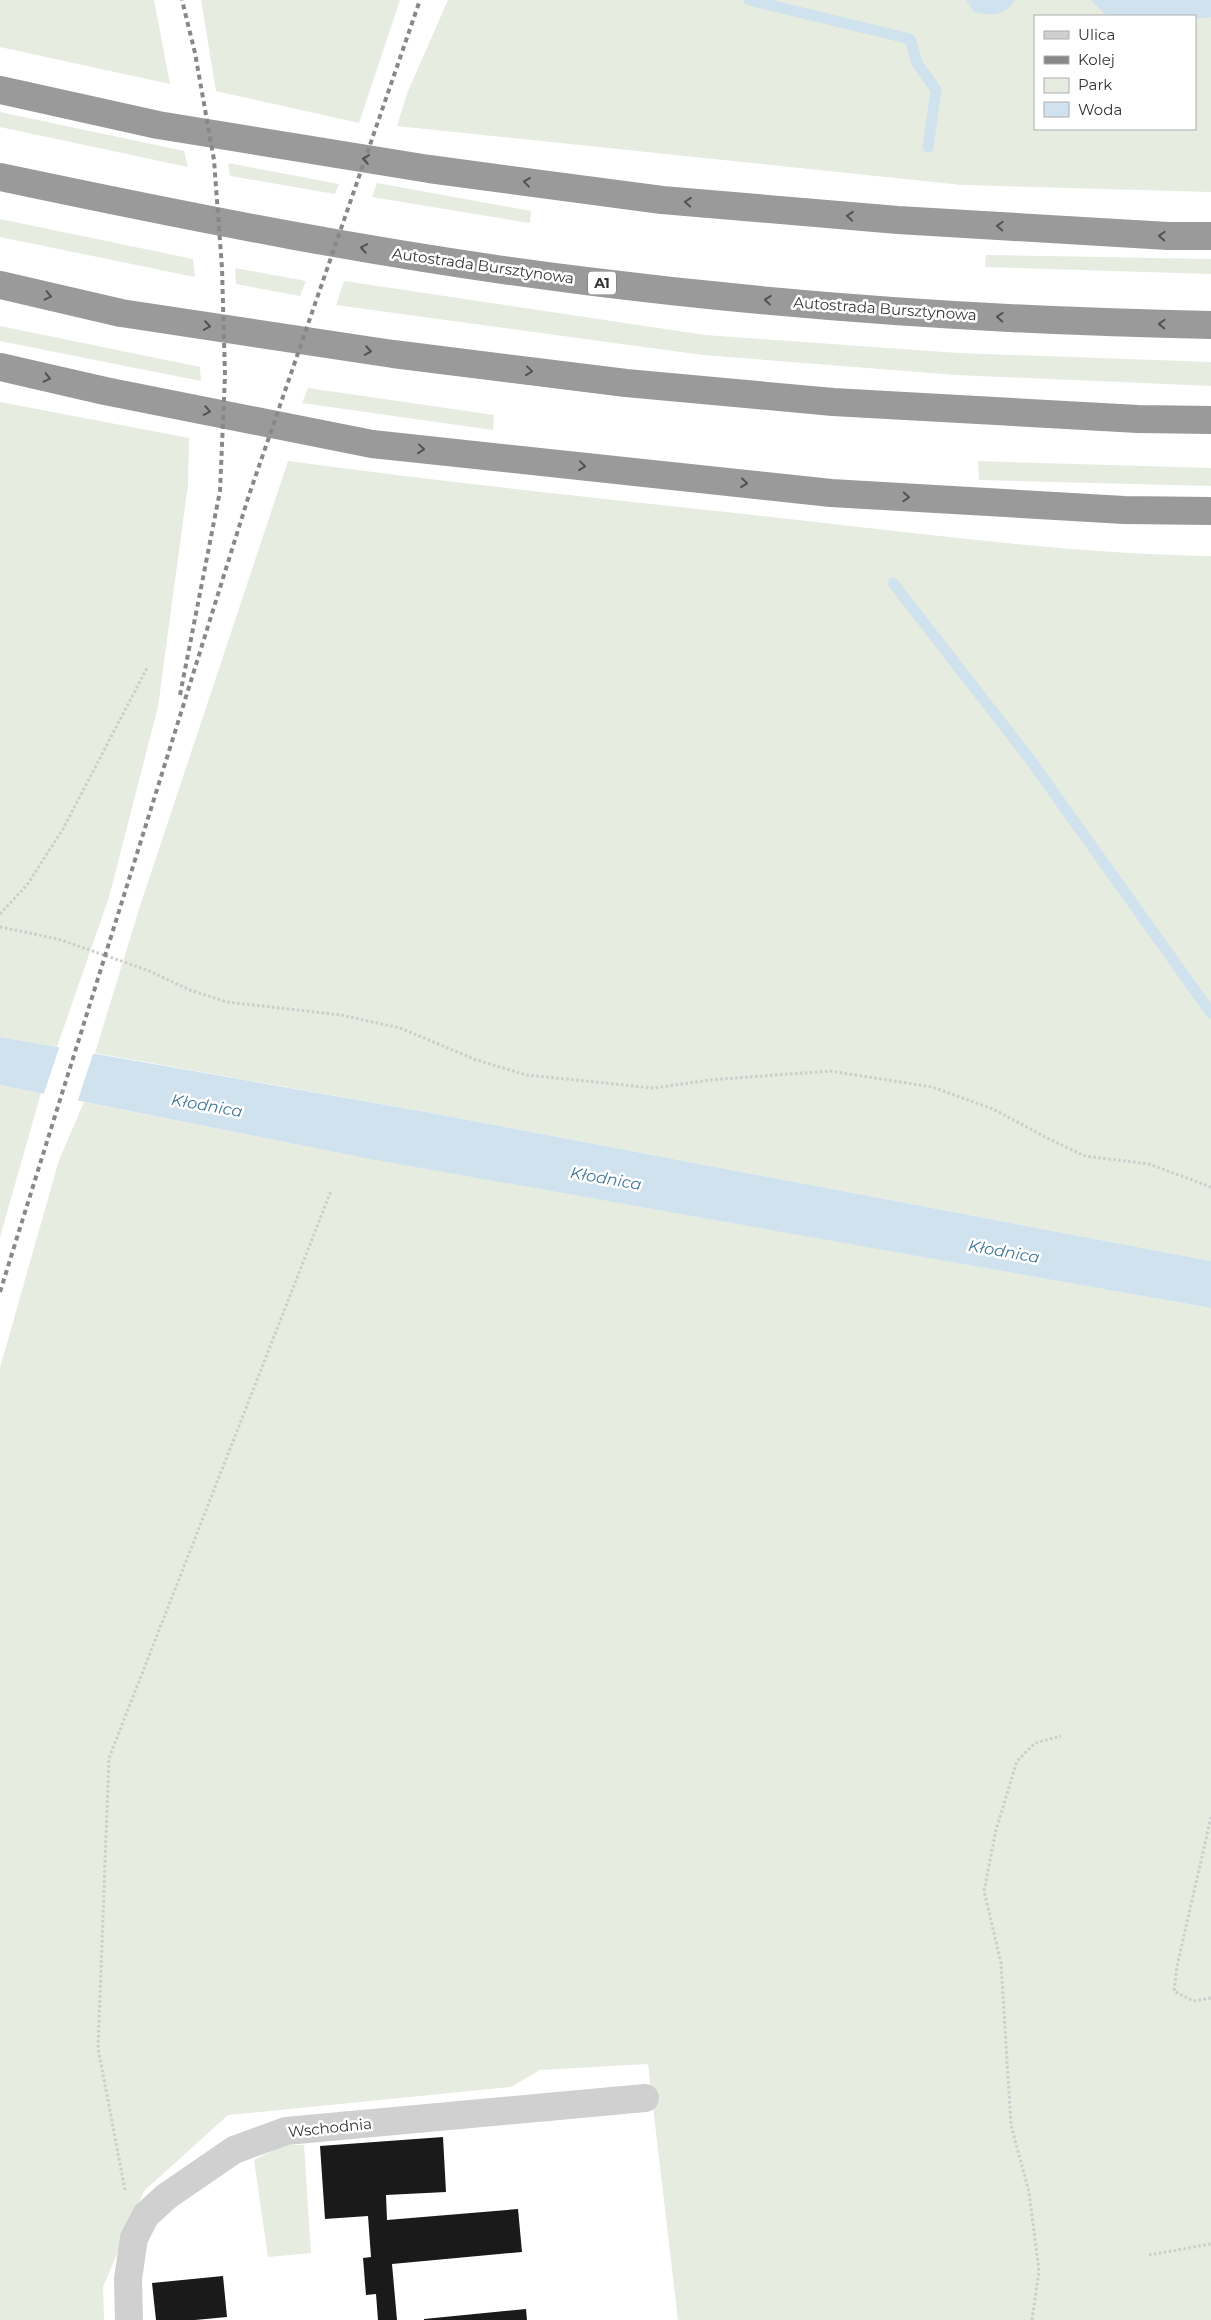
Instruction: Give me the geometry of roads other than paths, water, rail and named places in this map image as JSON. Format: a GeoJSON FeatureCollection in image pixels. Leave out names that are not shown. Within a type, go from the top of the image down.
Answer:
{"type":"FeatureCollection","features":[{"type":"Feature","properties":{"kind":"highway"},"geometry":{"type":"LineString","coordinates":[[0,90],[168,127],[429,169],[662,200],[898,220],[1158,236],[1211,236]]}},
{"type":"Feature","properties":{"kind":"highway","name":"Autostrada Bursztynowa"},"geometry":{"type":"LineString","coordinates":[[0,177],[138,206],[403,255],[586,281],[776,301],[978,316],[1211,325]]}},
{"type":"Feature","properties":{"kind":"highway"},"geometry":{"type":"LineString","coordinates":[[0,286],[131,314],[393,354],[626,383],[833,402],[1138,419],[1211,420]]}},
{"type":"Feature","properties":{"kind":"highway"},"geometry":{"type":"LineString","coordinates":[[0,367],[105,392],[372,444],[831,493],[1124,510],[1211,511]]}},
{"type":"Feature","properties":{"kind":"street","name":"Wschodnia"},"geometry":{"type":"LineString","coordinates":[[129,2320],[128,2279],[134,2238],[146,2215],[167,2196],[234,2150],[286,2131],[645,2098]]}},
{"type":"Feature","properties":{"kind":"water"},"geometry":{"type":"Polygon","coordinates":[[[966,0],[1015,0],[1011,6],[1002,12],[986,14],[974,12],[966,0]]]}},
{"type":"Feature","properties":{"kind":"water"},"geometry":{"type":"Polygon","coordinates":[[[1091,0],[1211,0],[1211,17],[1196,19],[1196,15],[1106,15],[1091,0]]]}},
{"type":"Feature","properties":{"kind":"water","name":"Kłodnica"},"geometry":{"type":"Polygon","coordinates":[[[0,1037],[426,1112],[1211,1261],[1211,1308],[365,1158],[0,1085],[0,1037]]]}},
{"type":"Feature","properties":{"kind":"waterway"},"geometry":{"type":"LineString","coordinates":[[749,0],[910,39],[917,63],[936,90],[928,147]]}},
{"type":"Feature","properties":{"kind":"waterway"},"geometry":{"type":"LineString","coordinates":[[893,583],[1029,758],[1211,1013]]}},
{"type":"Feature","properties":{"kind":"railway"},"geometry":{"type":"LineString","coordinates":[[180,695],[220,491],[225,376],[222,268],[214,160],[195,53],[182,0]]}},
{"type":"Feature","properties":{"kind":"railway"},"geometry":{"type":"LineString","coordinates":[[0,1292],[249,495],[420,0]]}}]}
